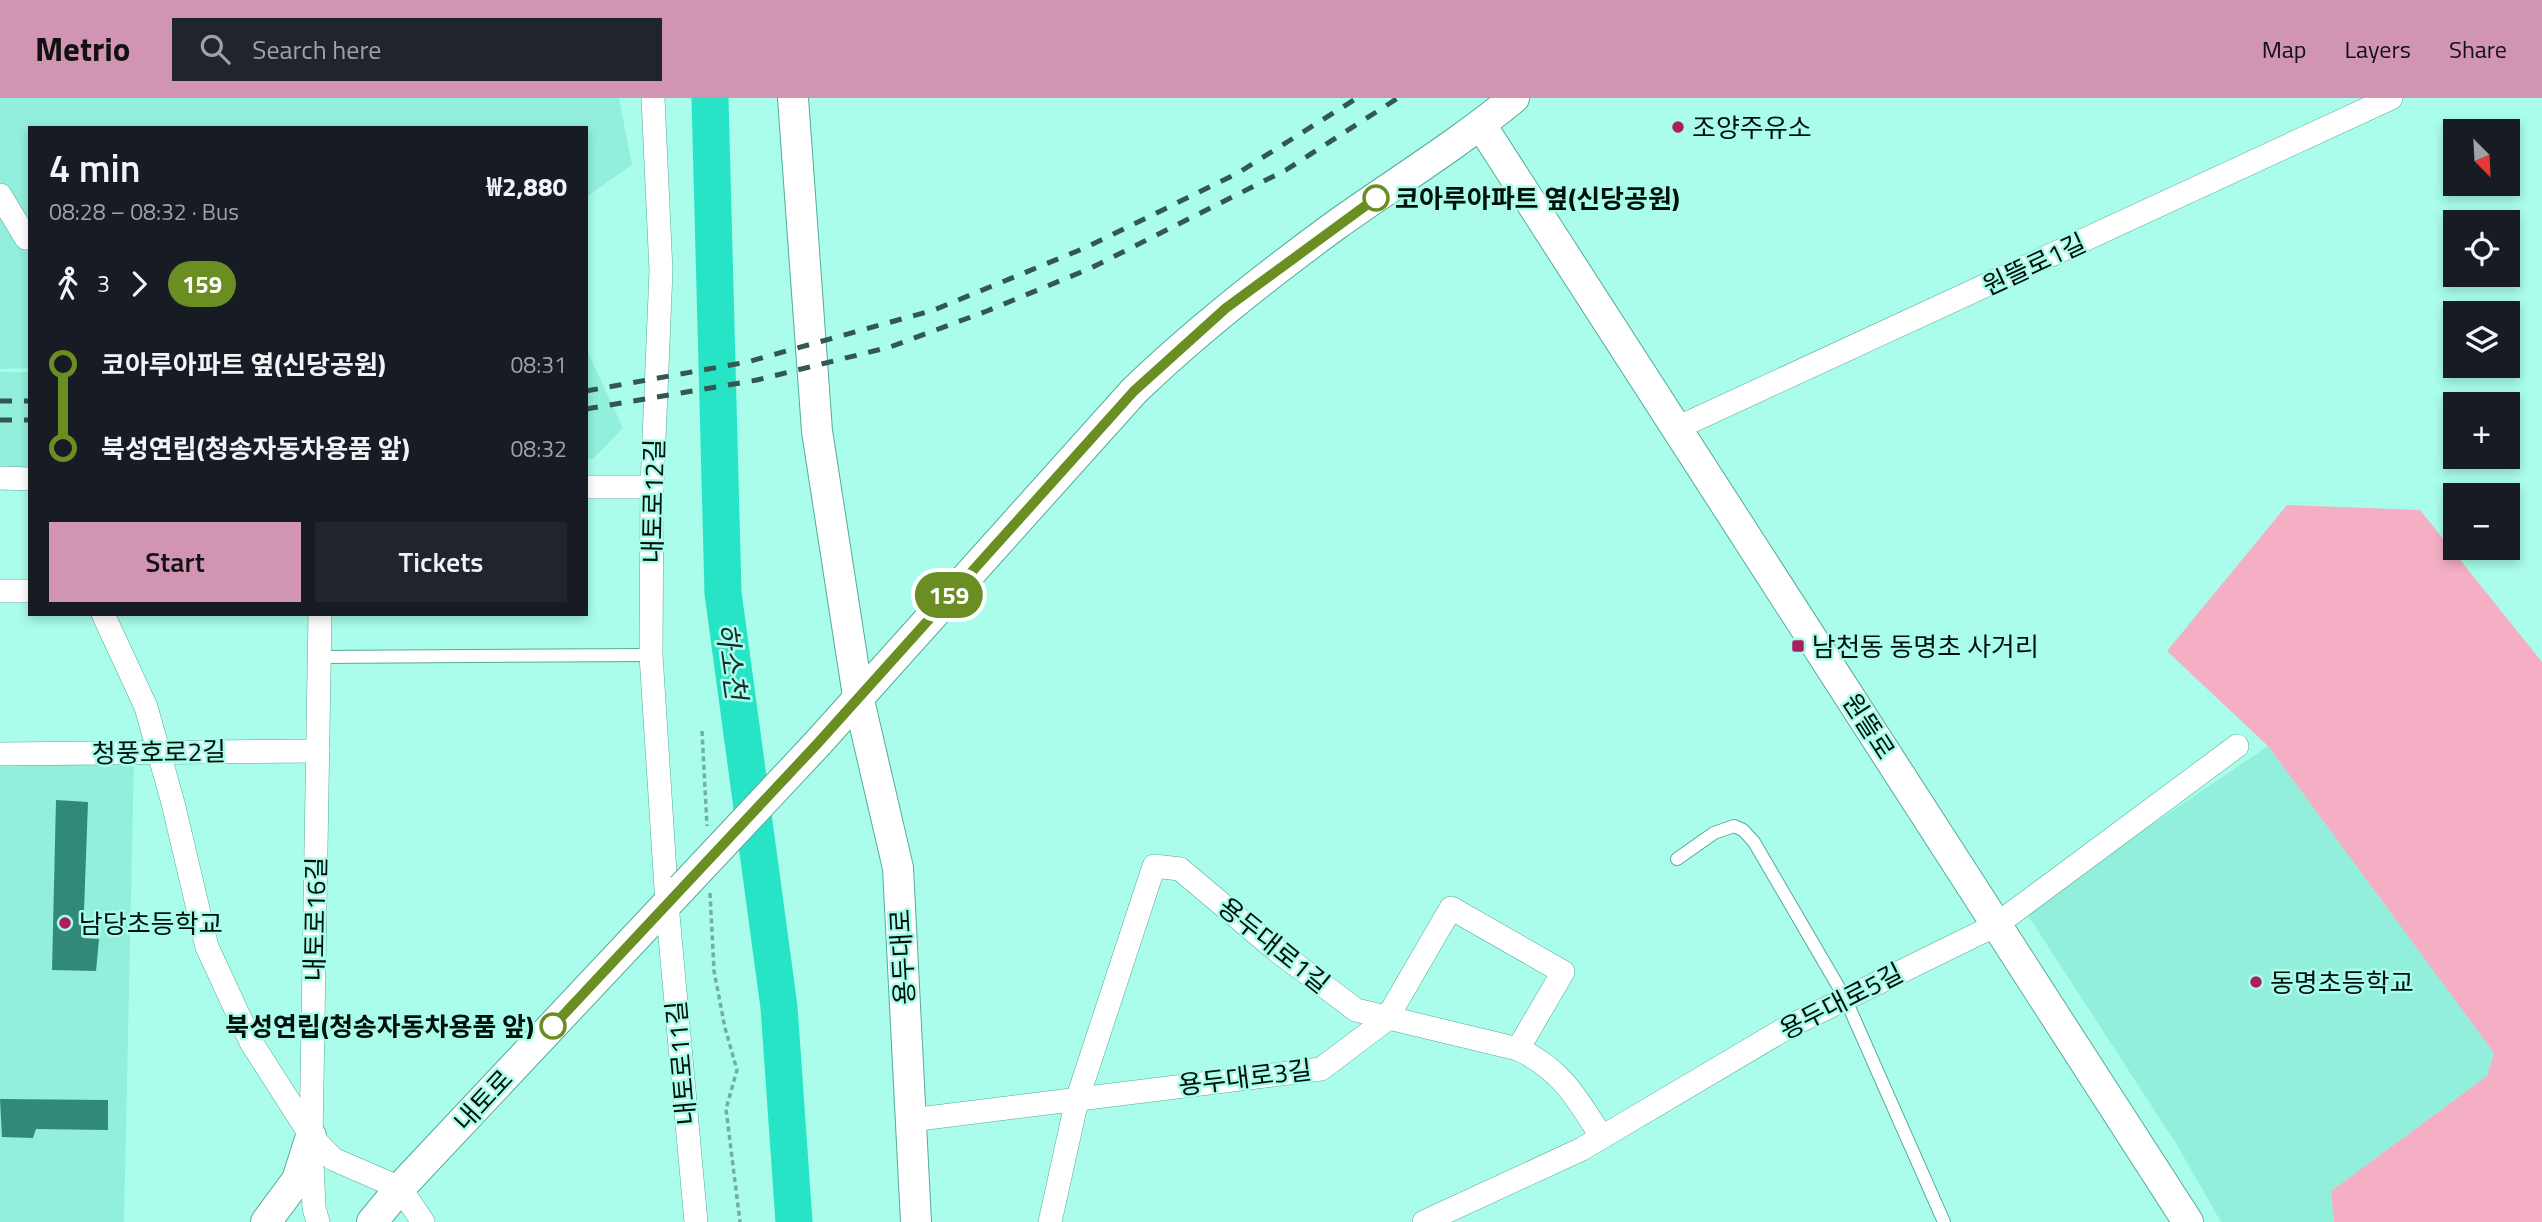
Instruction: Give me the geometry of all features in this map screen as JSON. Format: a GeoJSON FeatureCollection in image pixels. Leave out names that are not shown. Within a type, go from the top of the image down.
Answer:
{"type":"FeatureCollection","features":[{"type":"Feature","properties":{"kind":"street","name":"내토로12길"},"geometry":{"type":"LineString","coordinates":[[653,98],[661,271],[652,487],[651,655],[686,895]]}},
{"type":"Feature","properties":{"kind":"street","name":"용두대로"},"geometry":{"type":"LineString","coordinates":[[793,98],[817,431],[858,696],[898,868],[916,1222]]}},
{"type":"Feature","properties":{"kind":"street"},"geometry":{"type":"LineString","coordinates":[[858,696],[1134,391],[1183,344],[1226,308],[1337,225],[1481,125],[1514,98]]}},
{"type":"Feature","properties":{"kind":"street","name":"원뜰로1길"},"geometry":{"type":"LineString","coordinates":[[1677,428],[2391,98]]}},
{"type":"Feature","properties":{"kind":"street","name":"원뜰로"},"geometry":{"type":"LineString","coordinates":[[1481,125],[2188,1222]]}},
{"type":"Feature","properties":{"kind":"street"},"geometry":{"type":"LineString","coordinates":[[0,195],[26,238]]}},
{"type":"Feature","properties":{"kind":"street"},"geometry":{"type":"LineString","coordinates":[[0,478],[28,479]]}},
{"type":"Feature","properties":{"kind":"street"},"geometry":{"type":"LineString","coordinates":[[588,487],[652,487]]}},
{"type":"Feature","properties":{"kind":"street"},"geometry":{"type":"LineString","coordinates":[[0,592],[28,591]]}},
{"type":"Feature","properties":{"kind":"street"},"geometry":{"type":"LineString","coordinates":[[104,616],[131,670],[160,752],[207,947],[251,1042],[311,1136],[333,1159],[400,1188],[423,1222]]}},
{"type":"Feature","properties":{"kind":"street","name":"내토로16길"},"geometry":{"type":"LineString","coordinates":[[318,1222],[314,1208],[311,1136],[320,616]]}},
{"type":"Feature","properties":{"kind":"street","name":"내토로"},"geometry":{"type":"LineString","coordinates":[[372,1222],[400,1188],[686,895],[858,696]]}},
{"type":"Feature","properties":{"kind":"street","name":"용두대로5길"},"geometry":{"type":"LineString","coordinates":[[1424,1222],[1582,1149],[1788,1027],[1996,925],[2237,746]]}},
{"type":"Feature","properties":{"kind":"street","name":"청풍호로2길"},"geometry":{"type":"LineString","coordinates":[[0,754],[318,751]]}},
{"type":"Feature","properties":{"kind":"street","name":"용두대로1길"},"geometry":{"type":"LineString","coordinates":[[1077,1100],[1154,866],[1180,869],[1275,949],[1356,1010],[1386,1020],[1518,1049],[1543,1061],[1565,1081],[1601,1136]]}},
{"type":"Feature","properties":{"kind":"street","name":"내토로11길"},"geometry":{"type":"LineString","coordinates":[[686,895],[696,1222]]}},
{"type":"Feature","properties":{"kind":"street","name":"용두대로3길"},"geometry":{"type":"LineString","coordinates":[[911,1120],[1321,1069],[1386,1020],[1451,908],[1563,972],[1518,1049]]}},
{"type":"Feature","properties":{"kind":"street"},"geometry":{"type":"LineString","coordinates":[[1050,1222],[1077,1100]]}},
{"type":"Feature","properties":{"kind":"street"},"geometry":{"type":"LineString","coordinates":[[266,1222],[297,1181],[311,1136]]}},
{"type":"Feature","properties":{"kind":"lane"},"geometry":{"type":"LineString","coordinates":[[320,657],[651,655]]}},
{"type":"Feature","properties":{"kind":"lane"},"geometry":{"type":"LineString","coordinates":[[1677,859],[1714,833],[1734,826],[1743,830],[1845,998],[1944,1222]]}},
{"type":"Feature","properties":{"kind":"path"},"geometry":{"type":"LineString","coordinates":[[702,731],[707,838]]}},
{"type":"Feature","properties":{"kind":"path"},"geometry":{"type":"LineString","coordinates":[[686,895],[714,971],[725,1028],[737,1070],[726,1109],[740,1222]]}},
{"type":"Feature","properties":{"kind":"shaded area"},"geometry":{"type":"Polygon","coordinates":[[[0,98],[619,98],[632,165],[588,196],[588,126],[28,126],[28,368],[0,369],[0,98]]]}},
{"type":"Feature","properties":{"kind":"shaded area"},"geometry":{"type":"Polygon","coordinates":[[[588,352],[623,428],[593,459],[588,459],[588,352]]]}},
{"type":"Feature","properties":{"kind":"shaded area"},"geometry":{"type":"Polygon","coordinates":[[[0,372],[28,372],[28,473],[0,473],[0,372]]]}},
{"type":"Feature","properties":{"kind":"shaded area"},"geometry":{"type":"Polygon","coordinates":[[[2287,505],[2420,510],[2443,539],[2443,560],[2460,560],[2542,662],[2542,1222],[2334,1222],[2331,1191],[2487,1076],[2494,1053],[2268,746],[2167,651],[2287,505]]]}},
{"type":"Feature","properties":{"kind":"shaded area","name":"동명초등학교"},"geometry":{"type":"Polygon","coordinates":[[[2268,746],[2494,1053],[2487,1076],[2331,1191],[2334,1222],[2221,1222],[2177,1145],[2025,911],[2268,746]]]}},
{"type":"Feature","properties":{"kind":"shaded area","name":"남당초등학교"},"geometry":{"type":"Polygon","coordinates":[[[134,755],[124,1222],[0,1222],[0,759],[134,755]]]}},
{"type":"Feature","properties":{"kind":"building"},"geometry":{"type":"Polygon","coordinates":[[[56,800],[88,802],[83,938],[99,939],[96,971],[52,970],[56,800]]]}},
{"type":"Feature","properties":{"kind":"building"},"geometry":{"type":"Polygon","coordinates":[[[0,1099],[108,1100],[108,1130],[36,1129],[33,1138],[2,1137],[0,1099]]]}},
{"type":"Feature","properties":{"kind":"waterway","name":"하소천"},"geometry":{"type":"LineString","coordinates":[[710,98],[723,593],[779,1007],[794,1222]]}},
{"type":"Feature","properties":{"kind":"railway"},"geometry":{"type":"LineString","coordinates":[[588,391],[747,362],[934,310],[1087,247],[1238,173],[1357,98]]}},
{"type":"Feature","properties":{"kind":"railway"},"geometry":{"type":"LineString","coordinates":[[588,409],[757,380],[890,347],[987,311],[1091,268],[1286,170],[1398,98]]}},
{"type":"Feature","properties":{"kind":"railway"},"geometry":{"type":"LineString","coordinates":[[0,401],[28,401]]}},
{"type":"Feature","properties":{"kind":"railway"},"geometry":{"type":"LineString","coordinates":[[0,420],[28,420]]}},
{"type":"Feature","properties":{"kind":"bus line","name":"159"},"geometry":{"type":"LineString","coordinates":[[553,1026],[818,743],[1134,391],[1226,308],[1376,198]]}},
{"type":"Feature","properties":{"kind":"place","name":"조양주유소"},"geometry":{"type":"Point","coordinates":[1678,127]}},
{"type":"Feature","properties":{"kind":"place","name":"코아루아파트 옆(신당공원)"},"geometry":{"type":"Point","coordinates":[1376,198]}},
{"type":"Feature","properties":{"kind":"place","name":"남천동 동명초 사거리"},"geometry":{"type":"Point","coordinates":[1798,646]}},
{"type":"Feature","properties":{"kind":"place","name":"남당초등학교"},"geometry":{"type":"Point","coordinates":[65,923]}},
{"type":"Feature","properties":{"kind":"place","name":"동명초등학교"},"geometry":{"type":"Point","coordinates":[2256,982]}},
{"type":"Feature","properties":{"kind":"place","name":"북성연립(청송자동차용품 앞)"},"geometry":{"type":"Point","coordinates":[553,1026]}}]}
